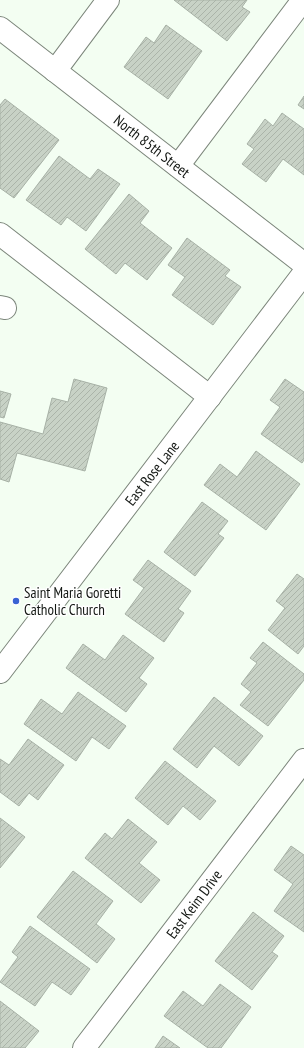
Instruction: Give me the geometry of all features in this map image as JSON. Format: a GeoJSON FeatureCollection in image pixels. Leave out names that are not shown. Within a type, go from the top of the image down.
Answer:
{"type":"FeatureCollection","features":[{"type":"Feature","properties":{"kind":"street"},"geometry":{"type":"LineString","coordinates":[[55,71],[108,0]]}},
{"type":"Feature","properties":{"kind":"street"},"geometry":{"type":"LineString","coordinates":[[178,166],[303,0]]}},
{"type":"Feature","properties":{"kind":"street","name":"North 85th Street"},"geometry":{"type":"LineString","coordinates":[[0,28],[304,264]]}},
{"type":"Feature","properties":{"kind":"street"},"geometry":{"type":"LineString","coordinates":[[0,234],[210,397]]}},
{"type":"Feature","properties":{"kind":"street","name":"East Rose Lane"},"geometry":{"type":"LineString","coordinates":[[0,672],[304,274]]}},
{"type":"Feature","properties":{"kind":"street","name":"East Keim Drive"},"geometry":{"type":"LineString","coordinates":[[84,1048],[304,760]]}},
{"type":"Feature","properties":{"kind":"building"},"geometry":{"type":"Polygon","coordinates":[[[174,0],[247,0],[242,7],[250,12],[227,41],[174,0]]]}},
{"type":"Feature","properties":{"kind":"building"},"geometry":{"type":"Polygon","coordinates":[[[166,25],[202,51],[168,99],[124,67],[146,37],[154,43],[166,25]]]}},
{"type":"Feature","properties":{"kind":"building"},"geometry":{"type":"Polygon","coordinates":[[[304,96],[304,109],[298,105],[304,96]]]}},
{"type":"Feature","properties":{"kind":"building"},"geometry":{"type":"Polygon","coordinates":[[[5,99],[59,140],[14,198],[0,188],[0,105],[5,99]]]}},
{"type":"Feature","properties":{"kind":"building"},"geometry":{"type":"Polygon","coordinates":[[[282,113],[304,129],[304,175],[283,159],[266,182],[242,164],[254,149],[247,144],[265,119],[273,126],[282,113]]]}},
{"type":"Feature","properties":{"kind":"building"},"geometry":{"type":"Polygon","coordinates":[[[59,156],[90,179],[98,169],[120,184],[86,231],[67,217],[61,225],[26,200],[59,156]]]}},
{"type":"Feature","properties":{"kind":"building"},"geometry":{"type":"Polygon","coordinates":[[[129,194],[149,211],[140,223],[172,248],[147,280],[125,263],[116,274],[85,249],[129,194]]]}},
{"type":"Feature","properties":{"kind":"building"},"geometry":{"type":"Polygon","coordinates":[[[187,238],[230,270],[225,276],[241,287],[213,325],[172,295],[185,277],[168,265],[187,238]]]}},
{"type":"Feature","properties":{"kind":"building"},"geometry":{"type":"Polygon","coordinates":[[[74,379],[107,388],[85,471],[17,453],[9,482],[0,479],[0,422],[43,434],[52,398],[68,402],[74,379]]]}},
{"type":"Feature","properties":{"kind":"building"},"geometry":{"type":"Polygon","coordinates":[[[285,379],[304,392],[304,460],[302,463],[261,434],[280,407],[270,400],[285,379]]]}},
{"type":"Feature","properties":{"kind":"building"},"geometry":{"type":"Polygon","coordinates":[[[0,391],[11,394],[4,418],[0,417],[0,391]]]}},
{"type":"Feature","properties":{"kind":"building"},"geometry":{"type":"Polygon","coordinates":[[[256,451],[300,484],[266,530],[204,485],[220,464],[237,477],[256,451]]]}},
{"type":"Feature","properties":{"kind":"building"},"geometry":{"type":"Polygon","coordinates":[[[202,502],[228,521],[218,534],[224,538],[195,576],[164,552],[202,502]]]}},
{"type":"Feature","properties":{"kind":"building"},"geometry":{"type":"Polygon","coordinates":[[[148,560],[191,591],[178,609],[184,613],[164,642],[125,614],[144,588],[133,580],[148,560]]]}},
{"type":"Feature","properties":{"kind":"building"},"geometry":{"type":"Polygon","coordinates":[[[297,574],[304,579],[304,646],[298,654],[268,630],[285,608],[276,601],[297,574]]]}},
{"type":"Feature","properties":{"kind":"building"},"geometry":{"type":"Polygon","coordinates":[[[123,635],[154,658],[139,678],[147,684],[126,712],[66,668],[83,644],[105,660],[123,635]]]}},
{"type":"Feature","properties":{"kind":"building"},"geometry":{"type":"Polygon","coordinates":[[[263,642],[304,674],[304,680],[268,726],[240,705],[251,692],[241,684],[257,663],[250,658],[263,642]]]}},
{"type":"Feature","properties":{"kind":"building"},"geometry":{"type":"Polygon","coordinates":[[[78,692],[126,726],[109,749],[92,737],[76,761],[24,724],[41,699],[62,714],[78,692]]]}},
{"type":"Feature","properties":{"kind":"building"},"geometry":{"type":"Polygon","coordinates":[[[214,697],[263,736],[239,766],[214,746],[197,768],[173,749],[214,697]]]}},
{"type":"Feature","properties":{"kind":"building"},"geometry":{"type":"Polygon","coordinates":[[[28,739],[64,765],[38,800],[29,793],[19,806],[0,792],[0,759],[9,765],[28,739]]]}},
{"type":"Feature","properties":{"kind":"building"},"geometry":{"type":"Polygon","coordinates":[[[165,761],[216,801],[200,820],[183,806],[168,825],[135,798],[165,761]]]}},
{"type":"Feature","properties":{"kind":"building"},"geometry":{"type":"Polygon","coordinates":[[[0,818],[25,837],[0,868],[0,818]]]}},
{"type":"Feature","properties":{"kind":"building"},"geometry":{"type":"Polygon","coordinates":[[[128,819],[157,842],[139,863],[160,880],[141,903],[85,858],[105,833],[112,839],[128,819]]]}},
{"type":"Feature","properties":{"kind":"building"},"geometry":{"type":"Polygon","coordinates":[[[291,846],[304,855],[304,932],[274,911],[293,884],[274,870],[291,846]]]}},
{"type":"Feature","properties":{"kind":"building"},"geometry":{"type":"Polygon","coordinates":[[[73,871],[113,901],[96,924],[115,939],[97,963],[37,917],[73,871]]]}},
{"type":"Feature","properties":{"kind":"building"},"geometry":{"type":"Polygon","coordinates":[[[253,912],[284,936],[272,952],[278,956],[252,990],[215,961],[253,912]]]}},
{"type":"Feature","properties":{"kind":"building"},"geometry":{"type":"Polygon","coordinates":[[[30,926],[90,969],[71,995],[52,982],[35,1006],[0,982],[18,957],[12,952],[30,926]]]}},
{"type":"Feature","properties":{"kind":"building"},"geometry":{"type":"Polygon","coordinates":[[[220,984],[251,1007],[221,1048],[208,1048],[164,1016],[183,991],[203,1006],[220,984]]]}},
{"type":"Feature","properties":{"kind":"building"},"geometry":{"type":"Polygon","coordinates":[[[0,1001],[39,1031],[25,1048],[0,1048],[0,1001]]]}},
{"type":"Feature","properties":{"kind":"building"},"geometry":{"type":"Polygon","coordinates":[[[163,1036],[180,1048],[155,1048],[163,1036]]]}},
{"type":"Feature","properties":{"kind":"place","name":"Saint Maria Goretti Catholic Church"},"geometry":{"type":"Point","coordinates":[16,601]}}]}
